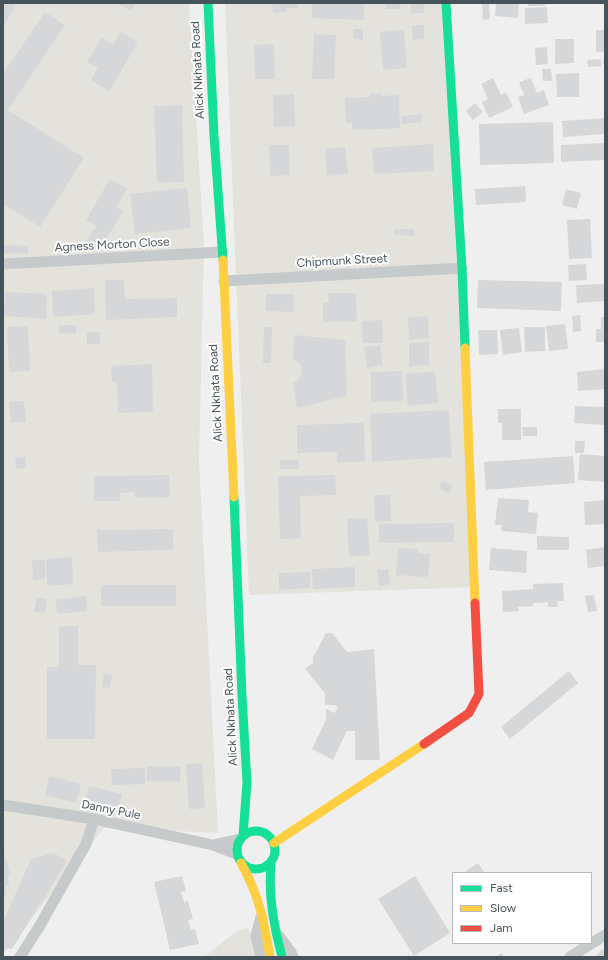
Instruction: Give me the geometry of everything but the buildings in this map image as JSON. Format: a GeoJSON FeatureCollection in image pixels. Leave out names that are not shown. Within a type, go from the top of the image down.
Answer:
{"type":"FeatureCollection","features":[{"type":"Feature","properties":{"kind":"main road","name":"Alick Nkhata Road"},"geometry":{"type":"LineString","coordinates":[[208,3],[214,136],[224,281],[247,782],[241,837]]}},
{"type":"Feature","properties":{"kind":"main road"},"geometry":{"type":"LineString","coordinates":[[274,843],[469,713],[479,694],[462,268],[446,3]]}},
{"type":"Feature","properties":{"kind":"main road","name":"Alick Nkhata Road"},"geometry":{"type":"LineString","coordinates":[[247,782],[254,812]]}},
{"type":"Feature","properties":{"kind":"main road"},"geometry":{"type":"LineString","coordinates":[[260,823],[266,834],[274,843],[275,854],[271,864],[269,877],[272,914],[282,957]]}},
{"type":"Feature","properties":{"kind":"main road"},"geometry":{"type":"LineString","coordinates":[[266,834],[252,831],[241,837],[236,846],[239,859],[251,881],[262,913],[270,957]]}},
{"type":"Feature","properties":{"kind":"main road"},"geometry":{"type":"LineString","coordinates":[[239,859],[249,868],[254,870],[263,869],[271,864]]}},
{"type":"Feature","properties":{"kind":"street","name":"Agness Morton Close"},"geometry":{"type":"LineString","coordinates":[[3,264],[222,252]]}},
{"type":"Feature","properties":{"kind":"street","name":"Chipmunk Street"},"geometry":{"type":"LineString","coordinates":[[224,281],[462,268]]}},
{"type":"Feature","properties":{"kind":"street","name":"Danny Pule"},"geometry":{"type":"LineString","coordinates":[[3,806],[94,819],[213,845],[239,859]]}},
{"type":"Feature","properties":{"kind":"street"},"geometry":{"type":"LineString","coordinates":[[20,957],[39,927],[82,850],[94,819]]}},
{"type":"Feature","properties":{"kind":"street","name":"Danny Pule"},"geometry":{"type":"LineString","coordinates":[[213,845],[241,837]]}},
{"type":"Feature","properties":{"kind":"street"},"geometry":{"type":"LineString","coordinates":[[261,957],[256,936],[262,913]]}},
{"type":"Feature","properties":{"kind":"street"},"geometry":{"type":"LineString","coordinates":[[276,933],[291,952],[293,957]]}},
{"type":"Feature","properties":{"kind":"street"},"geometry":{"type":"LineString","coordinates":[[592,943],[605,935]]}},
{"type":"Feature","properties":{"kind":"street"},"geometry":{"type":"LineString","coordinates":[[570,957],[591,944]]}},
{"type":"Feature","properties":{"kind":"shaded area"},"geometry":{"type":"Polygon","coordinates":[[[3,3],[189,3],[204,245],[199,460],[218,833],[104,828],[3,954],[3,3]]]}},
{"type":"Feature","properties":{"kind":"shaded area"},"geometry":{"type":"Polygon","coordinates":[[[225,3],[444,3],[475,587],[249,595],[225,3]]]}},
{"type":"Feature","properties":{"kind":"shaded area"},"geometry":{"type":"Polygon","coordinates":[[[248,928],[259,957],[204,957],[237,931],[248,928]]]}},
{"type":"Feature","properties":{"kind":"traffic: fast"},"geometry":{"type":"LineString","coordinates":[[208,3],[214,136],[223,260]]}},
{"type":"Feature","properties":{"kind":"traffic: fast"},"geometry":{"type":"LineString","coordinates":[[446,3],[462,268],[465,348]]}},
{"type":"Feature","properties":{"kind":"traffic: fast"},"geometry":{"type":"LineString","coordinates":[[234,497],[247,782],[243,836]]}},
{"type":"Feature","properties":{"kind":"traffic: fast"},"geometry":{"type":"LineString","coordinates":[[252,831],[260,831],[270,836],[274,843],[275,850],[274,857],[270,864],[260,869],[252,869],[242,864],[240,861],[237,854],[237,846],[242,836],[245,834],[252,831]]}},
{"type":"Feature","properties":{"kind":"traffic: fast"},"geometry":{"type":"LineString","coordinates":[[271,864],[270,888],[272,911],[282,957]]}},
{"type":"Feature","properties":{"kind":"traffic: slow"},"geometry":{"type":"LineString","coordinates":[[223,260],[234,497]]}},
{"type":"Feature","properties":{"kind":"traffic: slow"},"geometry":{"type":"LineString","coordinates":[[465,348],[475,603]]}},
{"type":"Feature","properties":{"kind":"traffic: slow"},"geometry":{"type":"LineString","coordinates":[[274,843],[424,744]]}},
{"type":"Feature","properties":{"kind":"traffic: slow"},"geometry":{"type":"LineString","coordinates":[[241,863],[257,897],[270,957]]}},
{"type":"Feature","properties":{"kind":"traffic: jam"},"geometry":{"type":"LineString","coordinates":[[424,744],[469,713],[479,694],[475,603]]}}]}
